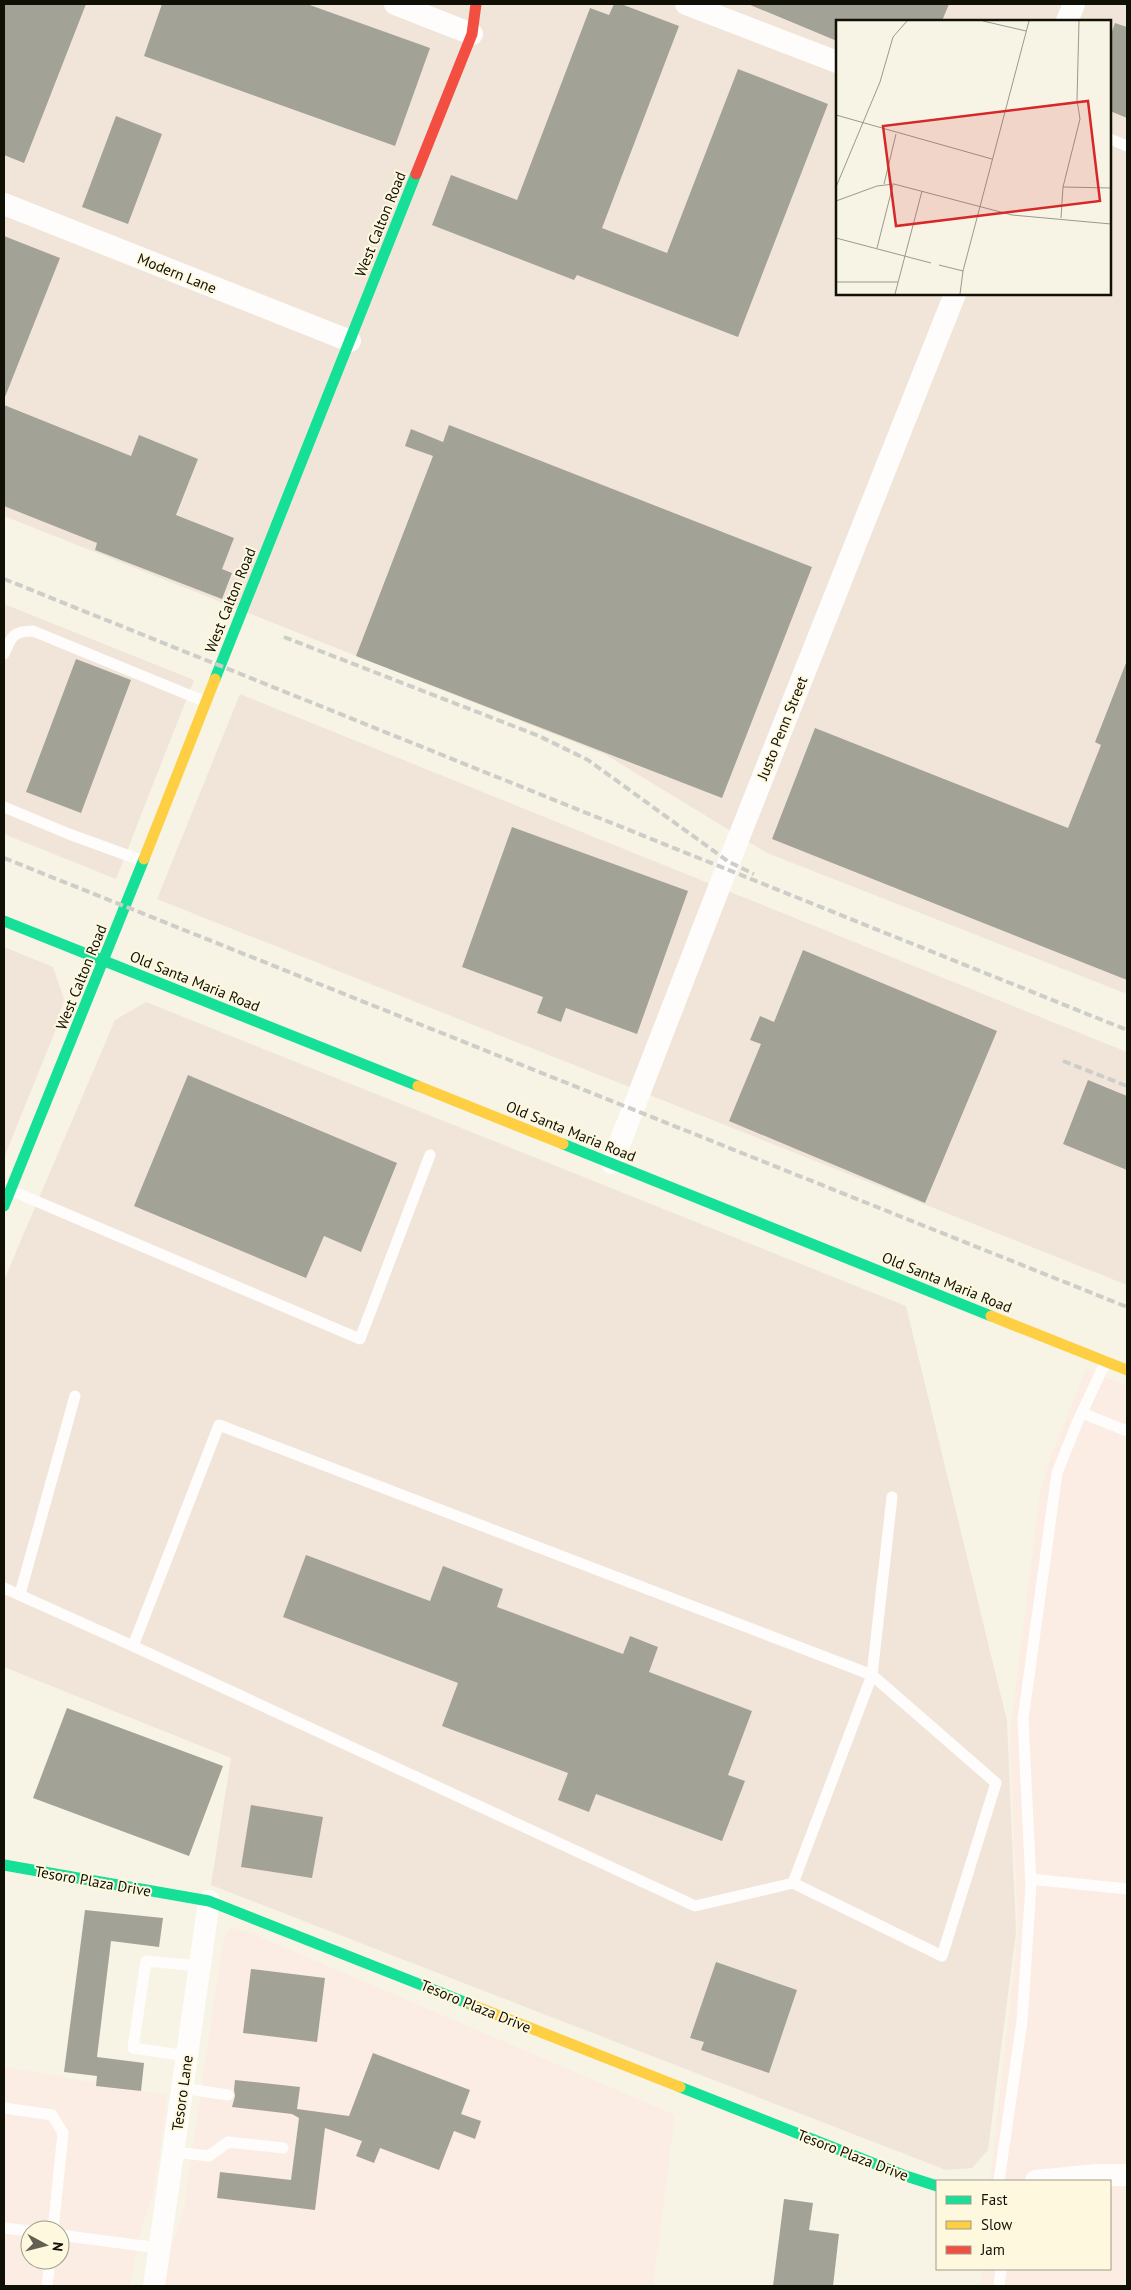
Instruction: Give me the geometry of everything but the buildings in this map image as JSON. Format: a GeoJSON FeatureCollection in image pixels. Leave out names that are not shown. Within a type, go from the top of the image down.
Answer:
{"type":"FeatureCollection","features":[{"type":"Feature","properties":{"kind":"main road","name":"West Calton Road"},"geometry":{"type":"LineString","coordinates":[[4,1206],[104,960],[472,34],[476,4]]}},
{"type":"Feature","properties":{"kind":"main road","name":"Old Santa Maria Road"},"geometry":{"type":"LineString","coordinates":[[4,921],[1127,1370]]}},
{"type":"Feature","properties":{"kind":"main road","name":"Tesoro Plaza Drive"},"geometry":{"type":"LineString","coordinates":[[4,1865],[210,1901],[906,2176],[936,2186]]}},
{"type":"Feature","properties":{"kind":"street"},"geometry":{"type":"LineString","coordinates":[[395,4],[472,34]]}},
{"type":"Feature","properties":{"kind":"street"},"geometry":{"type":"LineString","coordinates":[[686,4],[836,62]]}},
{"type":"Feature","properties":{"kind":"street"},"geometry":{"type":"LineString","coordinates":[[1067,20],[1074,4]]}},
{"type":"Feature","properties":{"kind":"street","name":"Modern Lane"},"geometry":{"type":"LineString","coordinates":[[4,204],[350,341]]}},
{"type":"Feature","properties":{"kind":"street","name":"Justo Penn Street"},"geometry":{"type":"LineString","coordinates":[[612,1163],[955,295]]}},
{"type":"Feature","properties":{"kind":"street","name":"Tesoro Lane"},"geometry":{"type":"LineString","coordinates":[[154,2286],[199,1966],[210,1901]]}},
{"type":"Feature","properties":{"kind":"street"},"geometry":{"type":"LineString","coordinates":[[1046,2180],[1097,2175],[1127,2175]]}},
{"type":"Feature","properties":{"kind":"lane"},"geometry":{"type":"LineString","coordinates":[[1111,139],[1127,146]]}},
{"type":"Feature","properties":{"kind":"lane"},"geometry":{"type":"LineString","coordinates":[[4,654],[11,638],[16,633],[33,631],[206,702]]}},
{"type":"Feature","properties":{"kind":"lane"},"geometry":{"type":"LineString","coordinates":[[4,807],[143,861]]}},
{"type":"Feature","properties":{"kind":"lane"},"geometry":{"type":"LineString","coordinates":[[10,1190],[360,1339],[430,1154]]}},
{"type":"Feature","properties":{"kind":"lane"},"geometry":{"type":"LineString","coordinates":[[999,2180],[1022,2021],[1030,1879],[1023,1719],[1057,1473],[1106,1361]]}},
{"type":"Feature","properties":{"kind":"lane"},"geometry":{"type":"LineString","coordinates":[[20,1594],[74,1396]]}},
{"type":"Feature","properties":{"kind":"lane"},"geometry":{"type":"LineString","coordinates":[[1082,1413],[1127,1431]]}},
{"type":"Feature","properties":{"kind":"lane"},"geometry":{"type":"LineString","coordinates":[[4,1588],[695,1906],[793,1883],[942,1956],[996,1783],[872,1675],[219,1425],[133,1646]]}},
{"type":"Feature","properties":{"kind":"lane"},"geometry":{"type":"LineString","coordinates":[[793,1883],[872,1675],[892,1497]]}},
{"type":"Feature","properties":{"kind":"lane"},"geometry":{"type":"LineString","coordinates":[[1030,1879],[1127,1889]]}},
{"type":"Feature","properties":{"kind":"lane"},"geometry":{"type":"LineString","coordinates":[[187,2056],[133,2048],[146,1961],[199,1966]]}},
{"type":"Feature","properties":{"kind":"lane"},"geometry":{"type":"LineString","coordinates":[[182,2088],[228,2095]]}},
{"type":"Feature","properties":{"kind":"lane"},"geometry":{"type":"LineString","coordinates":[[4,2108],[52,2115],[63,2133],[54,2220]]}},
{"type":"Feature","properties":{"kind":"lane"},"geometry":{"type":"LineString","coordinates":[[174,2152],[208,2156],[228,2142],[283,2148]]}},
{"type":"Feature","properties":{"kind":"lane"},"geometry":{"type":"LineString","coordinates":[[4,2228],[20,2230]]}},
{"type":"Feature","properties":{"kind":"lane"},"geometry":{"type":"LineString","coordinates":[[70,2235],[159,2248]]}},
{"type":"Feature","properties":{"kind":"lane"},"geometry":{"type":"LineString","coordinates":[[47,2286],[49,2270]]}},
{"type":"Feature","properties":{"kind":"lane"},"geometry":{"type":"LineString","coordinates":[[999,2286],[1001,2270]]}},
{"type":"Feature","properties":{"kind":"shaded area"},"geometry":{"type":"Polygon","coordinates":[[[4,4],[1127,4],[1127,994],[767,853],[606,755],[4,516],[4,4]]]}},
{"type":"Feature","properties":{"kind":"shaded area"},"geometry":{"type":"Polygon","coordinates":[[[4,604],[194,680],[116,879],[4,834],[4,604]]]}},
{"type":"Feature","properties":{"kind":"shaded area"},"geometry":{"type":"Polygon","coordinates":[[[240,694],[1127,1052],[1127,1285],[157,899],[240,694]]]}},
{"type":"Feature","properties":{"kind":"shaded area"},"geometry":{"type":"Polygon","coordinates":[[[4,947],[53,967],[64,999],[56,1029],[4,1158],[4,947]]]}},
{"type":"Feature","properties":{"kind":"shaded area"},"geometry":{"type":"Polygon","coordinates":[[[146,1002],[906,1306],[1007,1721],[1016,1932],[988,2150],[972,2168],[946,2170],[211,1885],[231,1758],[4,1667],[4,1280],[115,1020],[146,1002]]]}},
{"type":"Feature","properties":{"kind":"shaded area"},"geometry":{"type":"Polygon","coordinates":[[[1086,1369],[1127,1386],[1127,2286],[980,2286],[982,2270],[1111,2270],[1111,2180],[990,2180],[1018,1934],[1010,1734],[1040,1493],[1051,1456],[1086,1369]]]}},
{"type":"Feature","properties":{"kind":"shaded area"},"geometry":{"type":"Polygon","coordinates":[[[230,1927],[251,1933],[675,2115],[653,2286],[161,2286],[164,2269],[184,2208],[223,1941],[230,1927]]]}},
{"type":"Feature","properties":{"kind":"shaded area"},"geometry":{"type":"Polygon","coordinates":[[[4,2067],[167,2095],[160,2153],[152,2197],[140,2232],[130,2286],[4,2286],[4,2067]]]}},
{"type":"Feature","properties":{"kind":"railway"},"geometry":{"type":"LineString","coordinates":[[4,579],[1127,1030]]}},
{"type":"Feature","properties":{"kind":"railway"},"geometry":{"type":"LineString","coordinates":[[284,637],[539,736],[588,760],[729,862],[754,874]]}},
{"type":"Feature","properties":{"kind":"railway"},"geometry":{"type":"LineString","coordinates":[[4,858],[1127,1307]]}},
{"type":"Feature","properties":{"kind":"railway"},"geometry":{"type":"LineString","coordinates":[[1063,1061],[1127,1086]]}},
{"type":"Feature","properties":{"kind":"traffic: fast"},"geometry":{"type":"LineString","coordinates":[[215,679],[416,174]]}},
{"type":"Feature","properties":{"kind":"traffic: fast"},"geometry":{"type":"LineString","coordinates":[[4,1206],[144,859]]}},
{"type":"Feature","properties":{"kind":"traffic: fast"},"geometry":{"type":"LineString","coordinates":[[4,921],[418,1086]]}},
{"type":"Feature","properties":{"kind":"traffic: fast"},"geometry":{"type":"LineString","coordinates":[[563,1144],[991,1316]]}},
{"type":"Feature","properties":{"kind":"traffic: fast"},"geometry":{"type":"LineString","coordinates":[[4,1865],[209,1901],[472,2005]]}},
{"type":"Feature","properties":{"kind":"traffic: fast"},"geometry":{"type":"LineString","coordinates":[[680,2087],[906,2176],[936,2186]]}},
{"type":"Feature","properties":{"kind":"traffic: slow"},"geometry":{"type":"LineString","coordinates":[[144,859],[215,679]]}},
{"type":"Feature","properties":{"kind":"traffic: slow"},"geometry":{"type":"LineString","coordinates":[[418,1086],[563,1144]]}},
{"type":"Feature","properties":{"kind":"traffic: slow"},"geometry":{"type":"LineString","coordinates":[[991,1316],[1127,1370]]}},
{"type":"Feature","properties":{"kind":"traffic: slow"},"geometry":{"type":"LineString","coordinates":[[472,2005],[680,2087]]}},
{"type":"Feature","properties":{"kind":"traffic: jam"},"geometry":{"type":"LineString","coordinates":[[416,174],[472,34],[476,4]]}}]}
